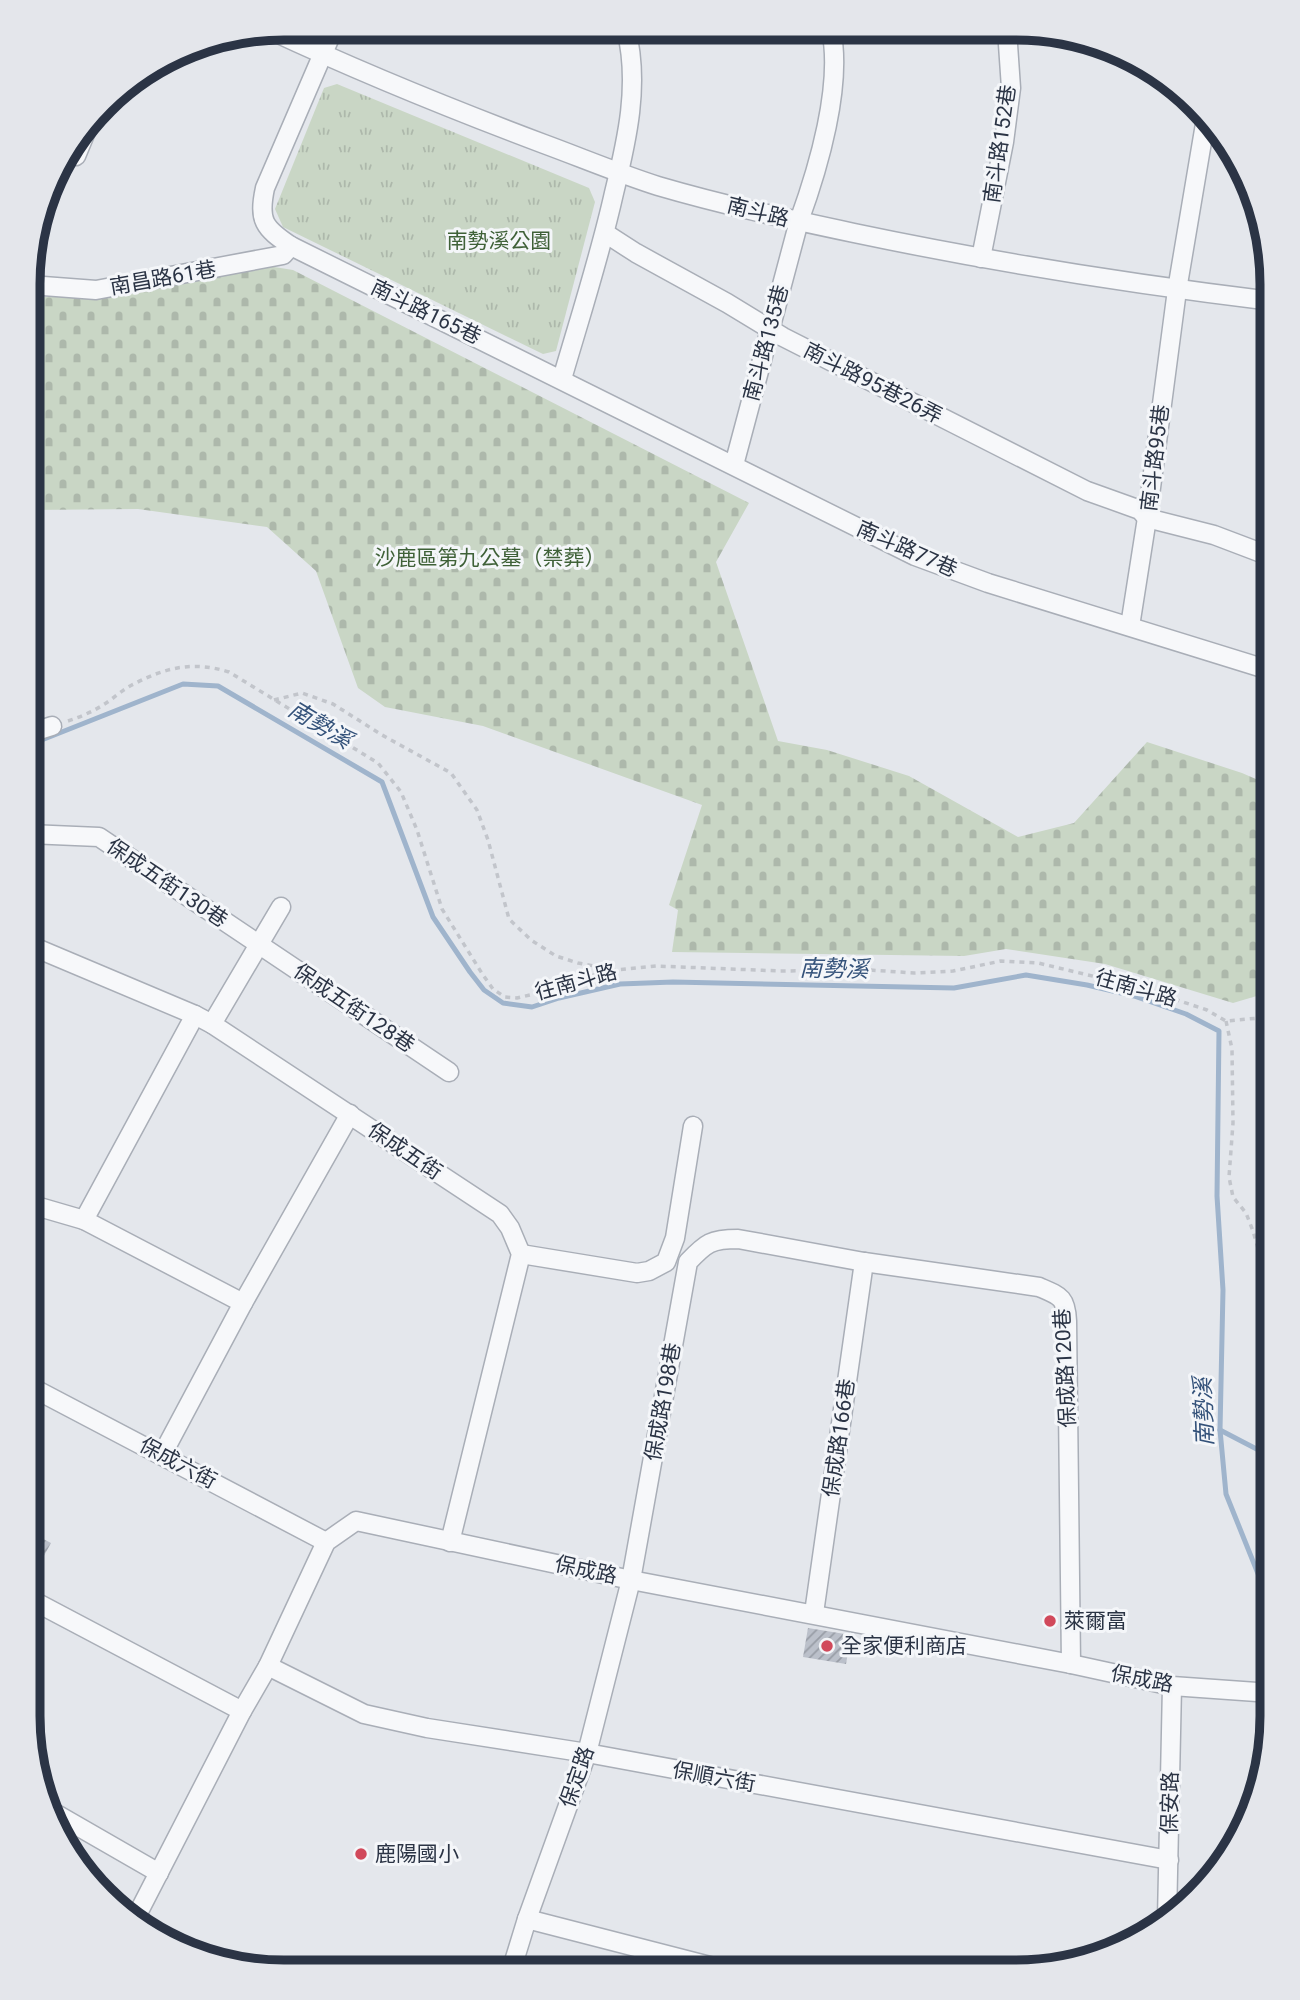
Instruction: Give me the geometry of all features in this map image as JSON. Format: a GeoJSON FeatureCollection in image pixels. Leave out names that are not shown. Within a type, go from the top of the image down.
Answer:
{"type":"FeatureCollection","features":[{"type":"Feature","properties":{"kind":"street","name":"南斗路"},"geometry":{"type":"LineString","coordinates":[[291,40],[471,116],[619,172],[679,191],[909,245],[1063,273],[1260,299]]}},
{"type":"Feature","properties":{"kind":"street","name":"南斗路165巷"},"geometry":{"type":"LineString","coordinates":[[329,40],[265,188],[262,217],[266,227],[291,246],[562,379]]}},
{"type":"Feature","properties":{"kind":"street"},"geometry":{"type":"LineString","coordinates":[[562,379],[606,233],[629,122],[632,91],[628,40]]}},
{"type":"Feature","properties":{"kind":"street","name":"南斗路135巷"},"geometry":{"type":"LineString","coordinates":[[734,465],[824,135],[832,95],[832,40]]}},
{"type":"Feature","properties":{"kind":"street","name":"南斗路152巷"},"geometry":{"type":"LineString","coordinates":[[981,258],[1004,142],[1011,88],[1008,40]]}},
{"type":"Feature","properties":{"kind":"street","name":"南斗路95巷"},"geometry":{"type":"LineString","coordinates":[[1130,626],[1177,289],[1204,130]]}},
{"type":"Feature","properties":{"kind":"street","name":"南斗路95巷26弄"},"geometry":{"type":"LineString","coordinates":[[606,233],[770,331],[1087,491],[1140,510],[1147,518],[1214,535],[1260,552]]}},
{"type":"Feature","properties":{"kind":"street","name":"南昌路61巷"},"geometry":{"type":"LineString","coordinates":[[40,286],[96,290],[282,255],[291,246]]}},
{"type":"Feature","properties":{"kind":"street","name":"南斗路77巷"},"geometry":{"type":"LineString","coordinates":[[562,379],[915,556],[988,583],[1260,667]]}},
{"type":"Feature","properties":{"kind":"street"},"geometry":{"type":"LineString","coordinates":[[40,730],[52,726]]}},
{"type":"Feature","properties":{"kind":"street","name":"保成五街130巷"},"geometry":{"type":"LineString","coordinates":[[40,834],[99,837],[258,944]]}},
{"type":"Feature","properties":{"kind":"street"},"geometry":{"type":"LineString","coordinates":[[212,1024],[281,906]]}},
{"type":"Feature","properties":{"kind":"street","name":"保成五街128巷"},"geometry":{"type":"LineString","coordinates":[[258,944],[449,1072]]}},
{"type":"Feature","properties":{"kind":"street"},"geometry":{"type":"LineString","coordinates":[[40,950],[212,1024],[350,1114]]}},
{"type":"Feature","properties":{"kind":"street"},"geometry":{"type":"LineString","coordinates":[[84,1220],[195,1015]]}},
{"type":"Feature","properties":{"kind":"street","name":"保成五街"},"geometry":{"type":"LineString","coordinates":[[162,1455],[243,1303],[350,1114],[500,1214],[510,1228],[521,1254]]}},
{"type":"Feature","properties":{"kind":"street"},"geometry":{"type":"LineString","coordinates":[[450,1542],[521,1254],[637,1273],[649,1271],[666,1262],[674,1238],[694,1126]]}},
{"type":"Feature","properties":{"kind":"street"},"geometry":{"type":"LineString","coordinates":[[40,1207],[84,1220],[243,1303]]}},
{"type":"Feature","properties":{"kind":"street","name":"保成路120巷"},"geometry":{"type":"LineString","coordinates":[[717,1239],[738,1239],[864,1262],[1039,1287],[1061,1297],[1067,1307],[1071,1664]]}},
{"type":"Feature","properties":{"kind":"street","name":"保成路198巷"},"geometry":{"type":"LineString","coordinates":[[631,1580],[688,1262],[704,1245],[717,1239]]}},
{"type":"Feature","properties":{"kind":"street","name":"保成路166巷"},"geometry":{"type":"LineString","coordinates":[[814,1613],[864,1262]]}},
{"type":"Feature","properties":{"kind":"street","name":"保成六街"},"geometry":{"type":"LineString","coordinates":[[40,1392],[326,1542]]}},
{"type":"Feature","properties":{"kind":"street","name":"保成路"},"geometry":{"type":"LineString","coordinates":[[139,1911],[242,1711],[268,1666],[326,1542],[356,1521],[631,1580],[814,1613],[1172,1686],[1259,1692]]}},
{"type":"Feature","properties":{"kind":"street","name":"保定路"},"geometry":{"type":"LineString","coordinates":[[514,1960],[587,1753],[631,1580]]}},
{"type":"Feature","properties":{"kind":"street"},"geometry":{"type":"LineString","coordinates":[[40,1604],[242,1711]]}},
{"type":"Feature","properties":{"kind":"street","name":"保順六街"},"geometry":{"type":"LineString","coordinates":[[268,1666],[364,1714],[427,1728],[587,1753],[1169,1860]]}},
{"type":"Feature","properties":{"kind":"street","name":"保安路"},"geometry":{"type":"LineString","coordinates":[[1167,1906],[1172,1686]]}},
{"type":"Feature","properties":{"kind":"street"},"geometry":{"type":"LineString","coordinates":[[63,1817],[159,1873]]}},
{"type":"Feature","properties":{"kind":"street"},"geometry":{"type":"LineString","coordinates":[[527,1919],[686,1960]]}},
{"type":"Feature","properties":{"kind":"path","name":"往南斗路"},"geometry":{"type":"LineString","coordinates":[[52,726],[78,718],[100,707],[133,684],[184,665],[210,666],[229,672],[378,764],[401,792],[417,830],[442,909],[493,989],[505,997],[517,998],[538,993],[557,984],[615,970],[656,966],[914,973],[953,971],[1001,961],[1038,963],[1138,987],[1207,1010],[1226,1021]]}},
{"type":"Feature","properties":{"kind":"path"},"geometry":{"type":"LineString","coordinates":[[274,700],[302,693],[332,704],[451,773],[477,810],[488,840],[509,919],[531,940],[556,956],[578,964],[615,970]]}},
{"type":"Feature","properties":{"kind":"path"},"geometry":{"type":"LineString","coordinates":[[1259,1018],[1226,1021],[1232,1049],[1233,1123],[1229,1177],[1233,1197],[1246,1213],[1259,1253]]}},
{"type":"Feature","properties":{"kind":"green space","name":"南勢溪公園"},"geometry":{"type":"Polygon","coordinates":[[[337,84],[589,188],[595,202],[556,351],[543,354],[283,227],[275,209],[324,88],[337,84]]]}},
{"type":"Feature","properties":{"kind":"green space","name":"沙鹿區第九公墓（禁葬）"},"geometry":{"type":"Polygon","coordinates":[[[268,266],[293,270],[749,503],[716,562],[778,741],[827,750],[909,776],[1018,837],[1074,823],[1147,742],[1260,781],[1260,995],[1233,1003],[1105,964],[1006,949],[964,956],[672,952],[678,910],[669,905],[702,805],[483,726],[385,707],[358,688],[316,571],[267,527],[138,509],[40,510],[40,297],[96,294],[268,266]]]}},
{"type":"Feature","properties":{"kind":"building"},"geometry":{"type":"Polygon","coordinates":[[[40,1537],[51,1543],[40,1563],[40,1537]]]}},
{"type":"Feature","properties":{"kind":"building","name":"全家便利商店"},"geometry":{"type":"Polygon","coordinates":[[[808,1628],[851,1635],[846,1664],[803,1657],[808,1628]]]}},
{"type":"Feature","properties":{"kind":"waterway","name":"南勢溪"},"geometry":{"type":"LineString","coordinates":[[40,741],[183,684],[218,686],[382,782],[433,917],[484,990],[503,1003],[532,1007],[620,984],[673,982],[954,988],[1026,975],[1134,996],[1186,1014],[1219,1031],[1217,1196],[1223,1290],[1220,1430],[1226,1494],[1259,1576]]}},
{"type":"Feature","properties":{"kind":"waterway"},"geometry":{"type":"LineString","coordinates":[[1220,1430],[1259,1450]]}},
{"type":"Feature","properties":{"kind":"place","name":"萊爾富"},"geometry":{"type":"Point","coordinates":[1050,1621]}},
{"type":"Feature","properties":{"kind":"place","name":"全家便利商店"},"geometry":{"type":"Point","coordinates":[827,1646]}},
{"type":"Feature","properties":{"kind":"place","name":"鹿陽國小"},"geometry":{"type":"Point","coordinates":[361,1854]}}]}
